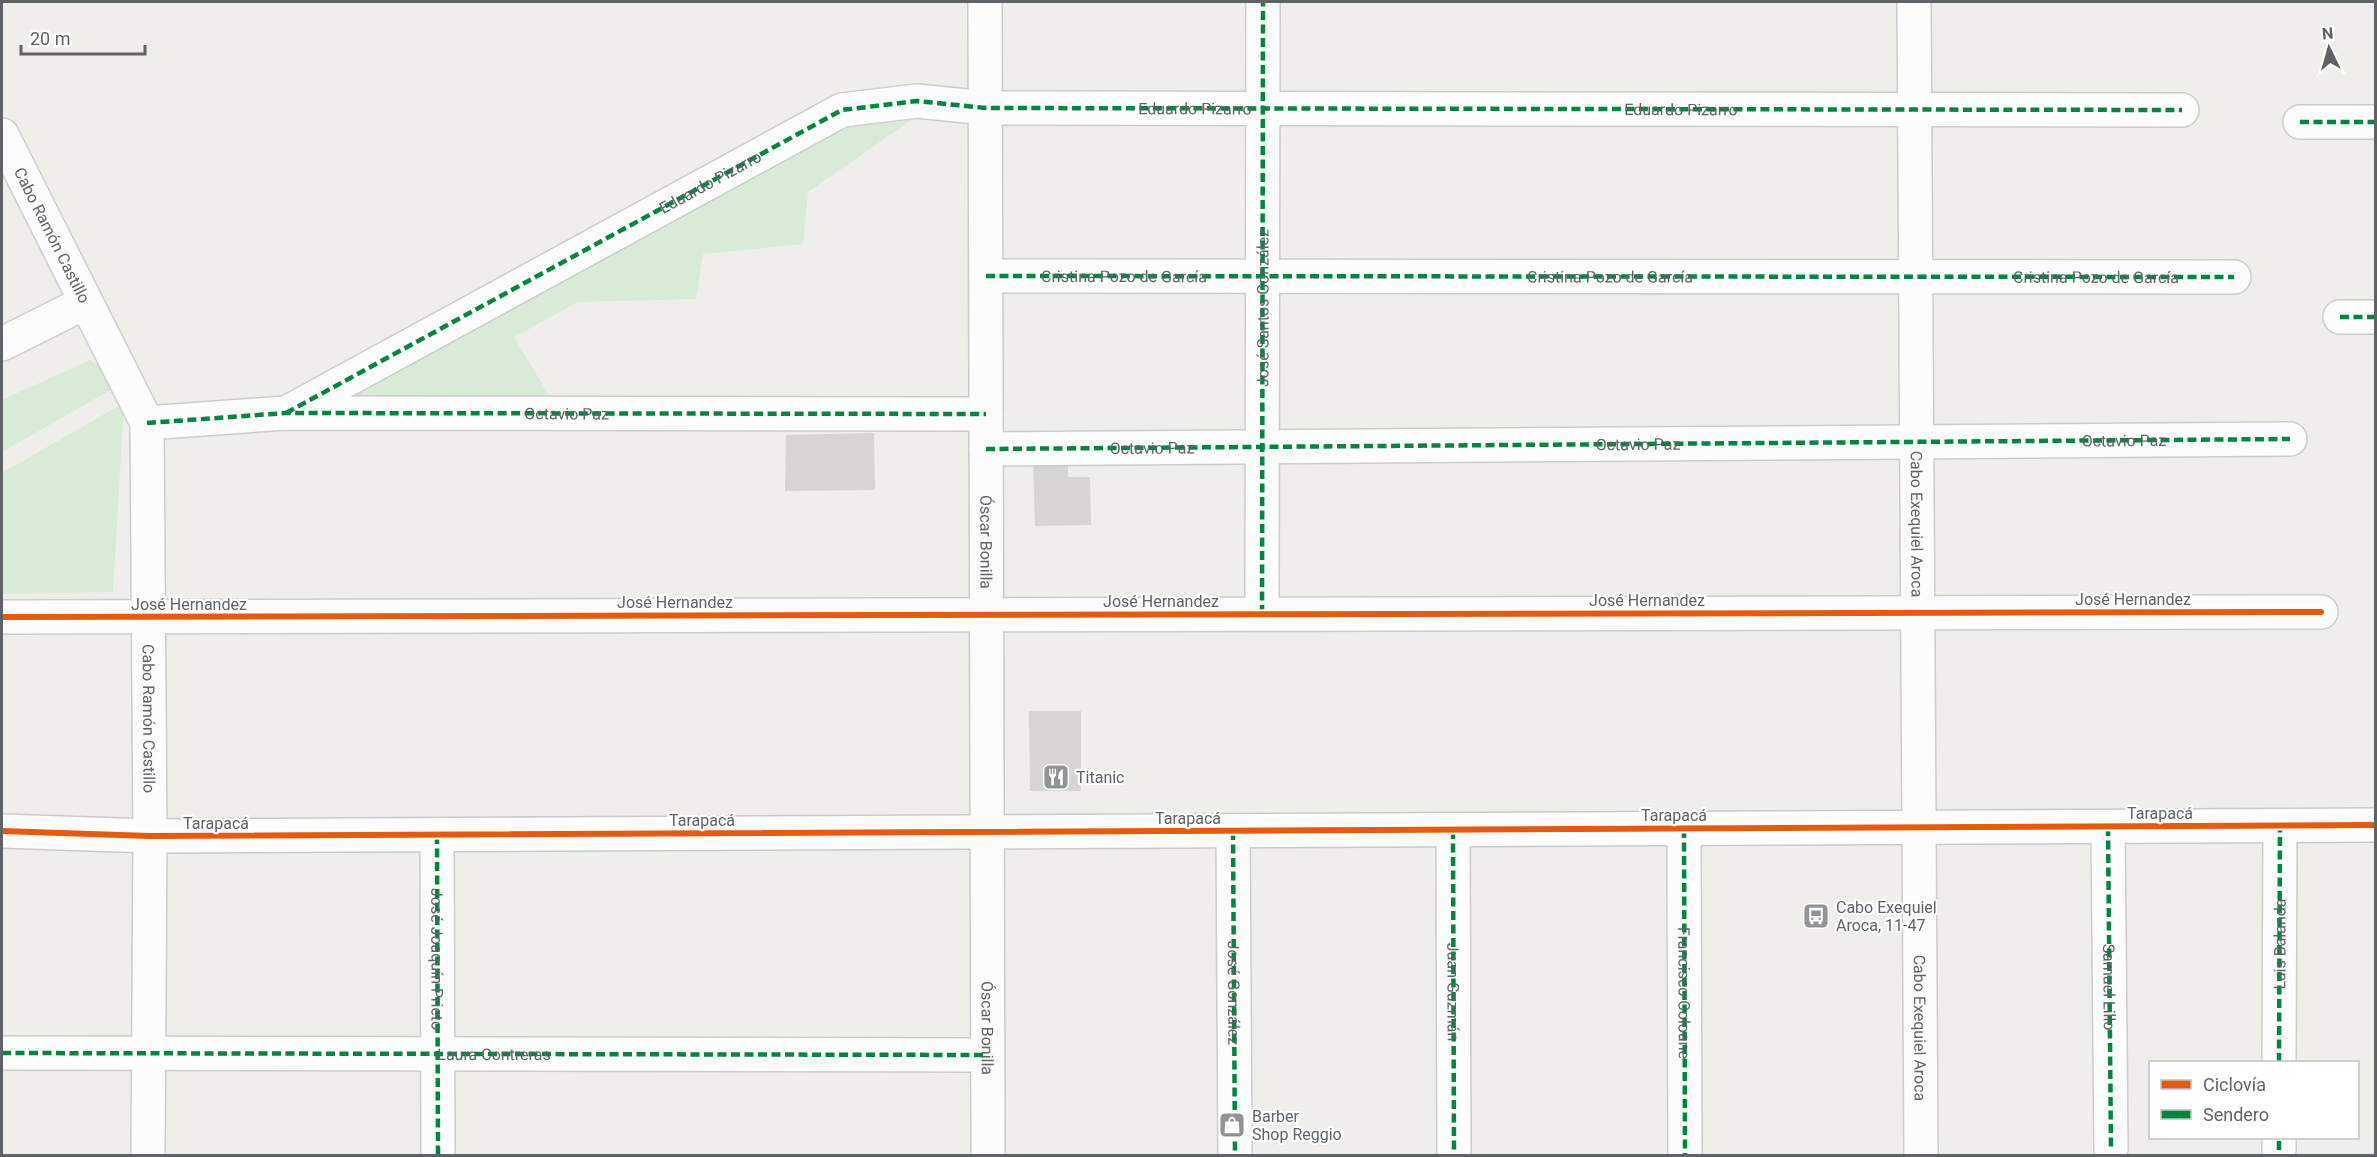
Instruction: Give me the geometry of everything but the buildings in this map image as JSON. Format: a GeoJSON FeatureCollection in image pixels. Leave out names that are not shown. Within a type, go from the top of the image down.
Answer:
{"type":"FeatureCollection","features":[{"type":"Feature","properties":{"kind":"street","name":"Óscar Bonilla"},"geometry":{"type":"LineString","coordinates":[[985,2],[988,1155]]}},
{"type":"Feature","properties":{"kind":"street","name":"José Santos González"},"geometry":{"type":"LineString","coordinates":[[1262,615],[1263,2]]}},
{"type":"Feature","properties":{"kind":"street","name":"Cabo Exequiel Aroca"},"geometry":{"type":"LineString","coordinates":[[1914,2],[1921,1155]]}},
{"type":"Feature","properties":{"kind":"street","name":"Eduardo Pizarro"},"geometry":{"type":"LineString","coordinates":[[286,413],[842,110],[917,101],[986,108],[2182,110]]}},
{"type":"Feature","properties":{"kind":"street"},"geometry":{"type":"LineString","coordinates":[[2300,123],[2376,122]]}},
{"type":"Feature","properties":{"kind":"street","name":"Cabo Ramón Castillo"},"geometry":{"type":"LineString","coordinates":[[2,135],[147,423],[150,836],[148,1155]]}},
{"type":"Feature","properties":{"kind":"street","name":"Cristina Pozo de García"},"geometry":{"type":"LineString","coordinates":[[986,276],[2234,277]]}},
{"type":"Feature","properties":{"kind":"street"},"geometry":{"type":"LineString","coordinates":[[2,344],[86,302]]}},
{"type":"Feature","properties":{"kind":"street"},"geometry":{"type":"LineString","coordinates":[[2340,318],[2376,317]]}},
{"type":"Feature","properties":{"kind":"street","name":"Octavio Paz"},"geometry":{"type":"LineString","coordinates":[[147,423],[286,413],[986,414]]}},
{"type":"Feature","properties":{"kind":"street","name":"Octavio Paz"},"geometry":{"type":"LineString","coordinates":[[986,449],[2290,439]]}},
{"type":"Feature","properties":{"kind":"street","name":"José Hernandez"},"geometry":{"type":"LineString","coordinates":[[2,617],[2321,612]]}},
{"type":"Feature","properties":{"kind":"street","name":"Tarapacá"},"geometry":{"type":"LineString","coordinates":[[2,831],[150,836],[2376,825]]}},
{"type":"Feature","properties":{"kind":"street","name":"Luis Balanda"},"geometry":{"type":"LineString","coordinates":[[2279,1061],[2280,826]]}},
{"type":"Feature","properties":{"kind":"street","name":"Samuel Lillo"},"geometry":{"type":"LineString","coordinates":[[2108,827],[2111,1149]]}},
{"type":"Feature","properties":{"kind":"street","name":"Francisco Coloane"},"geometry":{"type":"LineString","coordinates":[[1684,829],[1685,1155]]}},
{"type":"Feature","properties":{"kind":"street","name":"Juan Guzmán"},"geometry":{"type":"LineString","coordinates":[[1453,830],[1454,1155]]}},
{"type":"Feature","properties":{"kind":"street","name":"José González"},"geometry":{"type":"LineString","coordinates":[[1233,831],[1234,1155]]}},
{"type":"Feature","properties":{"kind":"street","name":"José Joaquín Prieto"},"geometry":{"type":"LineString","coordinates":[[437,835],[438,1155]]}},
{"type":"Feature","properties":{"kind":"street","name":"Laura Contreras"},"geometry":{"type":"LineString","coordinates":[[2,1053],[987,1055]]}},
{"type":"Feature","properties":{"kind":"green space"},"geometry":{"type":"Polygon","coordinates":[[[847,119],[913,119],[808,192],[803,244],[703,254],[696,299],[578,302],[514,337],[550,397],[350,397],[847,119]]]}},
{"type":"Feature","properties":{"kind":"green space"},"geometry":{"type":"Polygon","coordinates":[[[90,360],[106,369],[114,388],[2,452],[2,400],[90,360]]]}},
{"type":"Feature","properties":{"kind":"green space"},"geometry":{"type":"Polygon","coordinates":[[[124,403],[113,592],[2,594],[2,473],[124,403]]]}},
{"type":"Feature","properties":{"kind":"marked path"},"geometry":{"type":"LineString","coordinates":[[1262,614],[1263,2]]}},
{"type":"Feature","properties":{"kind":"marked path"},"geometry":{"type":"LineString","coordinates":[[286,413],[842,110],[917,101],[986,108],[2182,110]]}},
{"type":"Feature","properties":{"kind":"marked path"},"geometry":{"type":"LineString","coordinates":[[2300,122],[2376,122]]}},
{"type":"Feature","properties":{"kind":"marked path"},"geometry":{"type":"LineString","coordinates":[[986,276],[2234,277]]}},
{"type":"Feature","properties":{"kind":"marked path"},"geometry":{"type":"LineString","coordinates":[[2340,317],[2376,317]]}},
{"type":"Feature","properties":{"kind":"marked path"},"geometry":{"type":"LineString","coordinates":[[147,423],[286,413],[986,414]]}},
{"type":"Feature","properties":{"kind":"marked path"},"geometry":{"type":"LineString","coordinates":[[986,449],[2290,439]]}},
{"type":"Feature","properties":{"kind":"marked path"},"geometry":{"type":"LineString","coordinates":[[2279,1061],[2280,826]]}},
{"type":"Feature","properties":{"kind":"marked path"},"geometry":{"type":"LineString","coordinates":[[2108,827],[2111,1149]]}},
{"type":"Feature","properties":{"kind":"marked path"},"geometry":{"type":"LineString","coordinates":[[1684,829],[1685,1156]]}},
{"type":"Feature","properties":{"kind":"marked path"},"geometry":{"type":"LineString","coordinates":[[1453,830],[1454,1156]]}},
{"type":"Feature","properties":{"kind":"marked path"},"geometry":{"type":"LineString","coordinates":[[1233,831],[1235,1156]]}},
{"type":"Feature","properties":{"kind":"marked path"},"geometry":{"type":"LineString","coordinates":[[437,835],[438,1156]]}},
{"type":"Feature","properties":{"kind":"marked path"},"geometry":{"type":"LineString","coordinates":[[2,1053],[987,1055]]}},
{"type":"Feature","properties":{"kind":"marked path"},"geometry":{"type":"LineString","coordinates":[[2279,1139],[2279,1150]]}},
{"type":"Feature","properties":{"kind":"cycle path"},"geometry":{"type":"LineString","coordinates":[[2,617],[2321,612]]}},
{"type":"Feature","properties":{"kind":"cycle path"},"geometry":{"type":"LineString","coordinates":[[2,831],[150,836],[2376,825]]}},
{"type":"Feature","properties":{"kind":"place","name":"Titanic"},"geometry":{"type":"Point","coordinates":[1056,777]}},
{"type":"Feature","properties":{"kind":"place","name":"Cabo Exequiel Aroca, 11-47"},"geometry":{"type":"Point","coordinates":[1816,916]}},
{"type":"Feature","properties":{"kind":"place","name":"Barber Shop Reggio"},"geometry":{"type":"Point","coordinates":[1232,1125]}}]}
